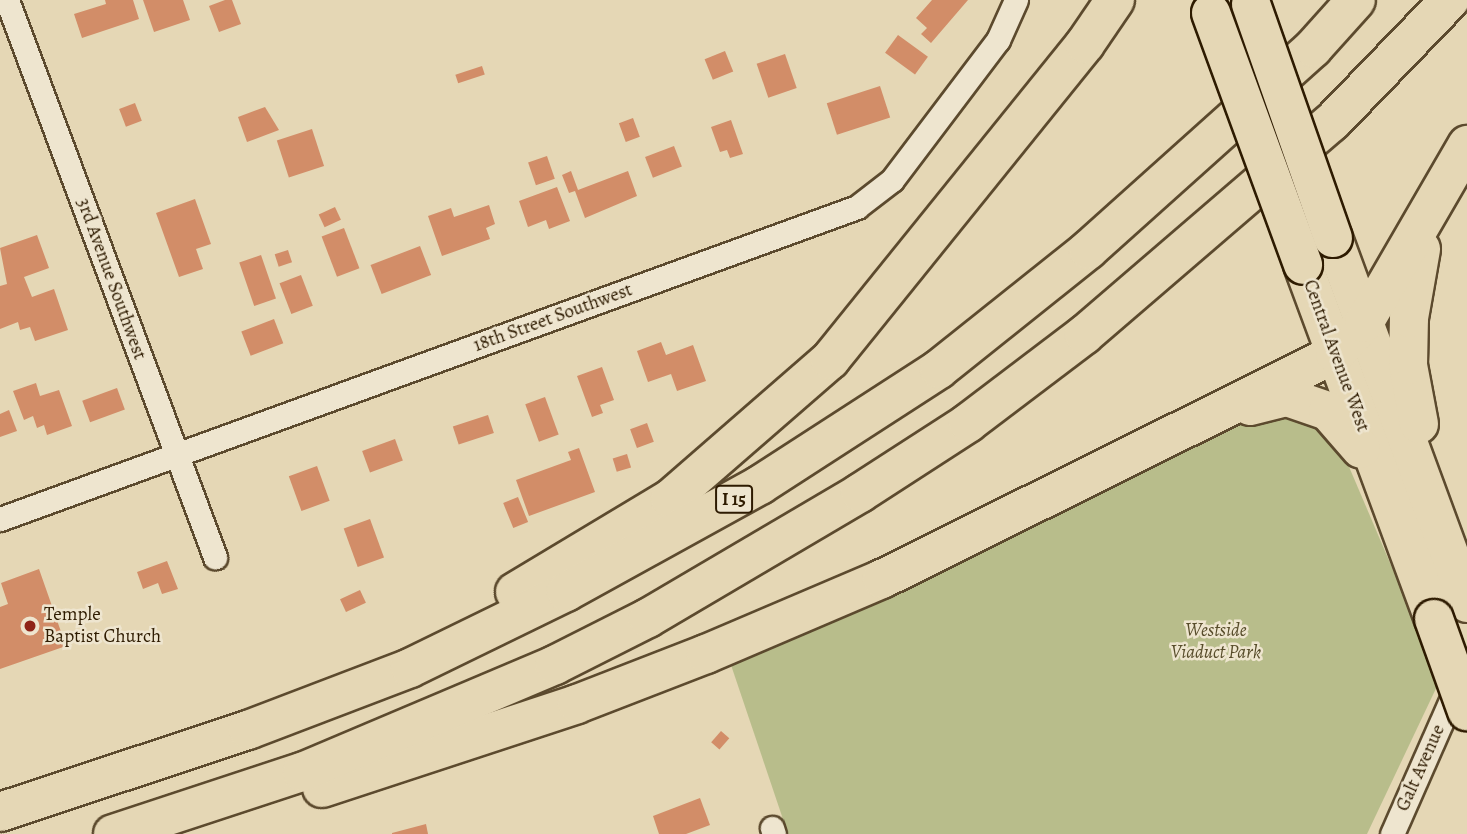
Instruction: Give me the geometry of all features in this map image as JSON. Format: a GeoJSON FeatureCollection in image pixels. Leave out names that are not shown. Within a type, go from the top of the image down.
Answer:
{"type":"FeatureCollection","features":[{"type":"Feature","properties":{"kind":"highway"},"geometry":{"type":"LineString","coordinates":[[303,709],[348,668],[515,592],[670,499],[748,435],[831,360],[891,289],[1085,44],[1115,0]]}},
{"type":"Feature","properties":{"kind":"highway","name":"I 15"},"geometry":{"type":"LineString","coordinates":[[0,813],[303,709],[410,668],[566,592],[760,485],[939,369],[1088,250],[1312,48],[1356,0]]}},
{"type":"Feature","properties":{"kind":"highway"},"geometry":{"type":"LineString","coordinates":[[113,834],[401,734],[555,665],[648,618],[860,493],[968,423],[1084,334],[1332,122],[1450,0]]}},
{"type":"Feature","properties":{"kind":"highway","name":"Central Avenue West"},"geometry":{"type":"LineString","coordinates":[[1250,2],[1432,513],[1467,603]]}},
{"type":"Feature","properties":{"kind":"highway","name":"Central Avenue West"},"geometry":{"type":"LineString","coordinates":[[1209,6],[1467,711]]}},
{"type":"Feature","properties":{"kind":"highway"},"geometry":{"type":"LineString","coordinates":[[188,809],[267,803],[367,775],[629,684],[882,579],[1335,354],[1364,323],[1462,153]]}},
{"type":"Feature","properties":{"kind":"highway"},"geometry":{"type":"LineString","coordinates":[[1432,513],[1408,365],[1409,318],[1416,261],[1462,153]]}},
{"type":"Feature","properties":{"kind":"highway"},"geometry":{"type":"LineString","coordinates":[[1210,417],[1287,397],[1328,411],[1378,469]]}},
{"type":"Feature","properties":{"kind":"street","name":"3rd Avenue Southwest"},"geometry":{"type":"LineString","coordinates":[[7,0],[215,557]]}},
{"type":"Feature","properties":{"kind":"street","name":"18th Street Southwest"},"geometry":{"type":"LineString","coordinates":[[0,519],[177,457],[857,207],[892,180],[998,40],[1016,0]]}},
{"type":"Feature","properties":{"kind":"street","name":"Galt Avenue"},"geometry":{"type":"LineString","coordinates":[[1392,834],[1467,663]]}},
{"type":"Feature","properties":{"kind":"green space","name":"Westside Viaduct Park"},"geometry":{"type":"Polygon","coordinates":[[[1253,412],[1302,415],[1344,455],[1440,680],[1367,834],[788,834],[731,665],[1253,412]]]}},
{"type":"Feature","properties":{"kind":"building"},"geometry":{"type":"Polygon","coordinates":[[[105,0],[133,0],[139,19],[82,38],[74,14],[106,4],[105,0]]]}},
{"type":"Feature","properties":{"kind":"building"},"geometry":{"type":"Polygon","coordinates":[[[143,0],[183,0],[190,20],[154,32],[143,0]]]}},
{"type":"Feature","properties":{"kind":"building"},"geometry":{"type":"Polygon","coordinates":[[[232,0],[241,24],[219,32],[209,6],[232,0]]]}},
{"type":"Feature","properties":{"kind":"building"},"geometry":{"type":"Polygon","coordinates":[[[932,0],[968,0],[931,43],[921,34],[927,28],[916,18],[932,0]]]}},
{"type":"Feature","properties":{"kind":"building"},"geometry":{"type":"Polygon","coordinates":[[[898,35],[928,57],[915,75],[885,53],[898,35]]]}},
{"type":"Feature","properties":{"kind":"building"},"geometry":{"type":"Polygon","coordinates":[[[725,51],[733,71],[713,80],[705,59],[725,51]]]}},
{"type":"Feature","properties":{"kind":"building"},"geometry":{"type":"Polygon","coordinates":[[[785,54],[797,88],[768,98],[757,64],[785,54]]]}},
{"type":"Feature","properties":{"kind":"building"},"geometry":{"type":"Polygon","coordinates":[[[482,66],[485,75],[458,83],[455,75],[482,66]]]}},
{"type":"Feature","properties":{"kind":"building"},"geometry":{"type":"Polygon","coordinates":[[[880,86],[890,117],[837,135],[827,103],[880,86]]]}},
{"type":"Feature","properties":{"kind":"building"},"geometry":{"type":"Polygon","coordinates":[[[135,103],[142,121],[126,127],[119,109],[135,103]]]}},
{"type":"Feature","properties":{"kind":"building"},"geometry":{"type":"Polygon","coordinates":[[[265,107],[279,130],[247,142],[238,117],[265,107]]]}},
{"type":"Feature","properties":{"kind":"building"},"geometry":{"type":"Polygon","coordinates":[[[633,118],[640,137],[626,142],[619,123],[633,118]]]}},
{"type":"Feature","properties":{"kind":"building"},"geometry":{"type":"Polygon","coordinates":[[[731,120],[743,154],[730,158],[727,150],[720,152],[711,127],[731,120]]]}},
{"type":"Feature","properties":{"kind":"building"},"geometry":{"type":"Polygon","coordinates":[[[312,129],[324,166],[289,178],[277,140],[312,129]]]}},
{"type":"Feature","properties":{"kind":"building"},"geometry":{"type":"Polygon","coordinates":[[[674,146],[682,167],[653,178],[645,157],[674,146]]]}},
{"type":"Feature","properties":{"kind":"building"},"geometry":{"type":"Polygon","coordinates":[[[547,156],[555,179],[536,185],[528,163],[547,156]]]}},
{"type":"Feature","properties":{"kind":"building"},"geometry":{"type":"Polygon","coordinates":[[[571,171],[578,190],[628,171],[637,196],[585,218],[575,191],[569,193],[562,175],[571,171]]]}},
{"type":"Feature","properties":{"kind":"building"},"geometry":{"type":"Polygon","coordinates":[[[557,187],[570,221],[549,229],[546,220],[528,227],[519,201],[557,187]]]}},
{"type":"Feature","properties":{"kind":"building"},"geometry":{"type":"Polygon","coordinates":[[[195,199],[211,244],[196,249],[203,269],[179,277],[156,213],[195,199]]]}},
{"type":"Feature","properties":{"kind":"building"},"geometry":{"type":"Polygon","coordinates":[[[489,205],[495,224],[486,228],[490,239],[442,256],[428,216],[451,208],[454,217],[489,205]]]}},
{"type":"Feature","properties":{"kind":"building"},"geometry":{"type":"Polygon","coordinates":[[[335,207],[341,220],[325,227],[319,215],[335,207]]]}},
{"type":"Feature","properties":{"kind":"building"},"geometry":{"type":"Polygon","coordinates":[[[344,228],[359,268],[337,277],[322,237],[344,228]]]}},
{"type":"Feature","properties":{"kind":"building"},"geometry":{"type":"Polygon","coordinates":[[[37,235],[49,268],[24,277],[32,297],[54,289],[68,330],[35,341],[30,327],[20,330],[18,322],[0,329],[0,286],[7,284],[0,248],[37,235]]]}},
{"type":"Feature","properties":{"kind":"building"},"geometry":{"type":"Polygon","coordinates":[[[420,246],[431,275],[382,294],[371,265],[420,246]]]}},
{"type":"Feature","properties":{"kind":"building"},"geometry":{"type":"Polygon","coordinates":[[[288,250],[292,262],[279,267],[275,254],[288,250]]]}},
{"type":"Feature","properties":{"kind":"building"},"geometry":{"type":"Polygon","coordinates":[[[261,255],[276,298],[254,306],[239,262],[261,255]]]}},
{"type":"Feature","properties":{"kind":"building"},"geometry":{"type":"Polygon","coordinates":[[[301,275],[313,306],[291,314],[280,283],[301,275]]]}},
{"type":"Feature","properties":{"kind":"building"},"geometry":{"type":"Polygon","coordinates":[[[274,319],[283,343],[251,356],[241,332],[274,319]]]}},
{"type":"Feature","properties":{"kind":"building"},"geometry":{"type":"Polygon","coordinates":[[[661,342],[666,355],[693,345],[706,381],[677,391],[671,374],[648,382],[637,351],[661,342]]]}},
{"type":"Feature","properties":{"kind":"building"},"geometry":{"type":"Polygon","coordinates":[[[602,367],[614,400],[600,405],[603,413],[592,417],[577,376],[602,367]]]}},
{"type":"Feature","properties":{"kind":"building"},"geometry":{"type":"Polygon","coordinates":[[[36,383],[40,396],[59,390],[72,426],[47,435],[44,425],[37,428],[33,416],[24,420],[13,391],[36,383]]]}},
{"type":"Feature","properties":{"kind":"building"},"geometry":{"type":"Polygon","coordinates":[[[117,388],[125,410],[90,422],[82,401],[117,388]]]}},
{"type":"Feature","properties":{"kind":"building"},"geometry":{"type":"Polygon","coordinates":[[[545,397],[559,435],[539,442],[525,404],[545,397]]]}},
{"type":"Feature","properties":{"kind":"building"},"geometry":{"type":"Polygon","coordinates":[[[9,410],[17,431],[0,437],[0,414],[9,410]]]}},
{"type":"Feature","properties":{"kind":"building"},"geometry":{"type":"Polygon","coordinates":[[[488,415],[494,433],[459,445],[453,426],[488,415]]]}},
{"type":"Feature","properties":{"kind":"building"},"geometry":{"type":"Polygon","coordinates":[[[647,423],[654,442],[637,448],[630,429],[647,423]]]}},
{"type":"Feature","properties":{"kind":"building"},"geometry":{"type":"Polygon","coordinates":[[[395,439],[403,461],[370,473],[362,451],[395,439]]]}},
{"type":"Feature","properties":{"kind":"building"},"geometry":{"type":"Polygon","coordinates":[[[579,448],[595,492],[529,516],[516,480],[571,460],[568,452],[579,448]]]}},
{"type":"Feature","properties":{"kind":"building"},"geometry":{"type":"Polygon","coordinates":[[[627,454],[631,467],[617,472],[613,458],[627,454]]]}},
{"type":"Feature","properties":{"kind":"building"},"geometry":{"type":"Polygon","coordinates":[[[317,466],[330,501],[301,511],[289,476],[317,466]]]}},
{"type":"Feature","properties":{"kind":"building"},"geometry":{"type":"Polygon","coordinates":[[[518,497],[528,522],[513,528],[503,503],[518,497]]]}},
{"type":"Feature","properties":{"kind":"building"},"geometry":{"type":"Polygon","coordinates":[[[370,519],[384,558],[358,567],[344,529],[370,519]]]}},
{"type":"Feature","properties":{"kind":"building"},"geometry":{"type":"Polygon","coordinates":[[[167,561],[178,589],[162,594],[158,583],[143,589],[137,572],[167,561]]]}},
{"type":"Feature","properties":{"kind":"building","name":"Temple Baptist Church"},"geometry":{"type":"Polygon","coordinates":[[[39,569],[66,646],[0,669],[0,607],[8,604],[1,583],[39,569]]]}},
{"type":"Feature","properties":{"kind":"building"},"geometry":{"type":"Polygon","coordinates":[[[360,590],[366,603],[346,612],[340,599],[360,590]]]}},
{"type":"Feature","properties":{"kind":"building"},"geometry":{"type":"Polygon","coordinates":[[[721,731],[729,738],[719,750],[711,742],[721,731]]]}},
{"type":"Feature","properties":{"kind":"building"},"geometry":{"type":"Polygon","coordinates":[[[700,798],[710,825],[686,834],[659,834],[653,816],[700,798]]]}},
{"type":"Feature","properties":{"kind":"building"},"geometry":{"type":"Polygon","coordinates":[[[426,824],[428,834],[392,834],[392,833],[426,824]]]}},
{"type":"Feature","properties":{"kind":"place","name":"Temple Baptist Church"},"geometry":{"type":"Point","coordinates":[30,626]}}]}
